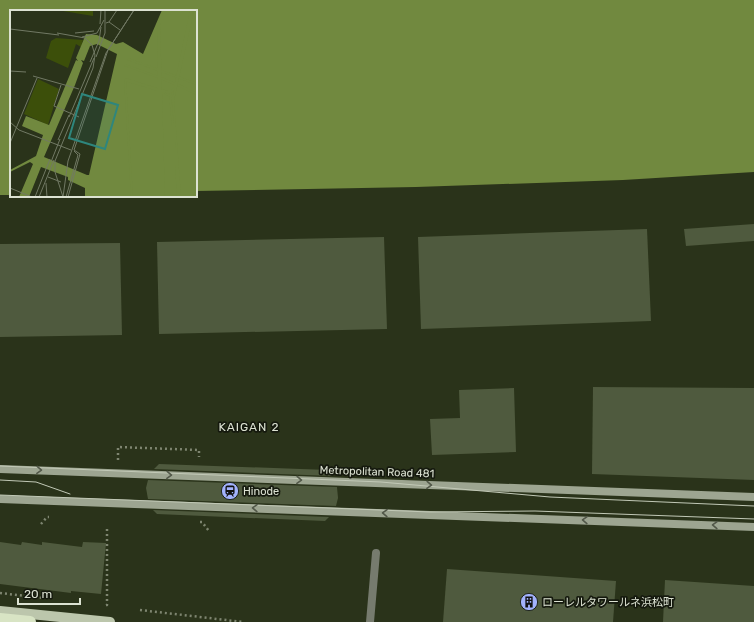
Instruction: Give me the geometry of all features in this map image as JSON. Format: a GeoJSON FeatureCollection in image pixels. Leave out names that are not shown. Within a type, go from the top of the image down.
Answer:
{"type":"FeatureCollection","features":[{"type":"Feature","properties":{"kind":"highway"},"geometry":{"type":"LineString","coordinates":[[0,619],[15,622]]}},
{"type":"Feature","properties":{"kind":"highway"},"geometry":{"type":"LineString","coordinates":[[0,619],[30,622]]}},
{"type":"Feature","properties":{"kind":"main road","name":"Metropolitan Road 481"},"geometry":{"type":"LineString","coordinates":[[0,469],[754,498]]}},
{"type":"Feature","properties":{"kind":"main road"},"geometry":{"type":"LineString","coordinates":[[0,499],[754,527]]}},
{"type":"Feature","properties":{"kind":"main road"},"geometry":{"type":"LineString","coordinates":[[0,611],[110,622]]}},
{"type":"Feature","properties":{"kind":"street"},"geometry":{"type":"LineString","coordinates":[[370,622],[376,553]]}},
{"type":"Feature","properties":{"kind":"path"},"geometry":{"type":"LineString","coordinates":[[118,447],[199,450],[199,457]]}},
{"type":"Feature","properties":{"kind":"path"},"geometry":{"type":"LineString","coordinates":[[100,604],[107,605],[107,527]]}},
{"type":"Feature","properties":{"kind":"path"},"geometry":{"type":"LineString","coordinates":[[0,593],[46,598]]}},
{"type":"Feature","properties":{"kind":"path"},"geometry":{"type":"LineString","coordinates":[[140,610],[243,622]]}},
{"type":"Feature","properties":{"kind":"shaded area"},"geometry":{"type":"Polygon","coordinates":[[[0,0],[754,0],[754,172],[623,180],[416,187],[197,191],[197,10],[10,10],[10,195],[0,195],[0,0]]]}},
{"type":"Feature","properties":{"kind":"building"},"geometry":{"type":"Polygon","coordinates":[[[754,224],[754,241],[686,246],[684,229],[754,224]]]}},
{"type":"Feature","properties":{"kind":"building"},"geometry":{"type":"Polygon","coordinates":[[[647,229],[651,321],[421,329],[418,237],[647,229]]]}},
{"type":"Feature","properties":{"kind":"building"},"geometry":{"type":"Polygon","coordinates":[[[384,237],[387,329],[159,334],[157,242],[384,237]]]}},
{"type":"Feature","properties":{"kind":"building"},"geometry":{"type":"Polygon","coordinates":[[[120,243],[122,335],[0,337],[0,244],[120,243]]]}},
{"type":"Feature","properties":{"kind":"building"},"geometry":{"type":"Polygon","coordinates":[[[593,387],[754,388],[754,480],[592,474],[593,387]]]}},
{"type":"Feature","properties":{"kind":"building"},"geometry":{"type":"Polygon","coordinates":[[[514,388],[516,452],[432,455],[430,419],[460,418],[459,390],[514,388]]]}},
{"type":"Feature","properties":{"kind":"building"},"geometry":{"type":"Polygon","coordinates":[[[159,464],[328,470],[332,476],[154,469],[159,464]]]}},
{"type":"Feature","properties":{"kind":"building"},"geometry":{"type":"Polygon","coordinates":[[[148,480],[337,487],[338,498],[336,506],[148,499],[146,488],[148,480]]]}},
{"type":"Feature","properties":{"kind":"building"},"geometry":{"type":"Polygon","coordinates":[[[153,510],[329,517],[325,521],[157,514],[153,510]]]}},
{"type":"Feature","properties":{"kind":"building"},"geometry":{"type":"Polygon","coordinates":[[[0,542],[21,545],[22,542],[42,545],[42,542],[82,547],[83,542],[106,543],[101,594],[71,591],[71,593],[0,584],[0,542]]]}},
{"type":"Feature","properties":{"kind":"building","name":"ローレルタワールネ浜松町"},"geometry":{"type":"Polygon","coordinates":[[[447,569],[616,581],[613,622],[443,622],[447,569]]]}},
{"type":"Feature","properties":{"kind":"building"},"geometry":{"type":"Polygon","coordinates":[[[665,580],[754,586],[754,622],[663,622],[665,580]]]}},
{"type":"Feature","properties":{"kind":"tram line"},"geometry":{"type":"LineString","coordinates":[[0,466],[381,482],[550,497],[754,506]]}},
{"type":"Feature","properties":{"kind":"tram line"},"geometry":{"type":"LineString","coordinates":[[0,480],[36,482],[70,494]]}},
{"type":"Feature","properties":{"kind":"tram line"},"geometry":{"type":"LineString","coordinates":[[0,495],[430,512],[535,511],[754,519]]}},
{"type":"Feature","properties":{"kind":"place","name":"Hinode"},"geometry":{"type":"Point","coordinates":[230,491]}},
{"type":"Feature","properties":{"kind":"place","name":"ローレルタワールネ浜松町"},"geometry":{"type":"Point","coordinates":[529,602]}},
{"type":"Feature","properties":{"kind":"district","name":"KAIGAN 2"},"geometry":{"type":"Point","coordinates":[249,427]}}]}
